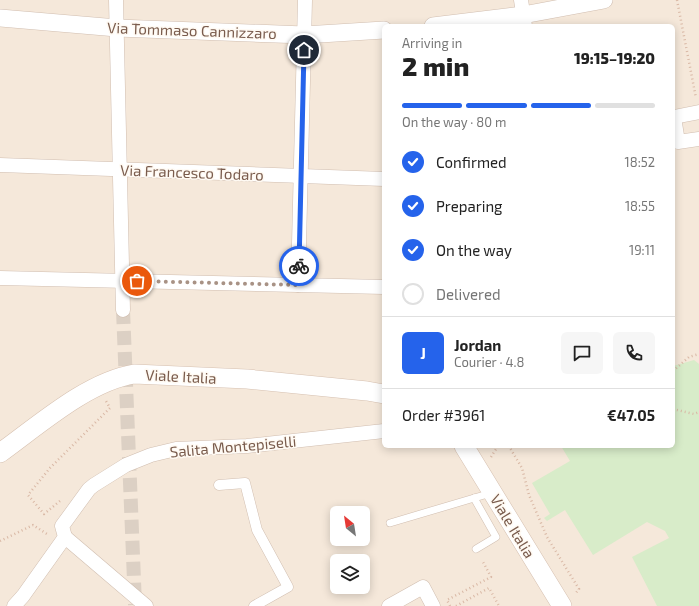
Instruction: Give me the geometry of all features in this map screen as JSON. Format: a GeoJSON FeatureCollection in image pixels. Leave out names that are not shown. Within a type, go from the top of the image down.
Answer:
{"type":"FeatureCollection","features":[{"type":"Feature","properties":{"kind":"main road","name":"Viale Italia"},"geometry":{"type":"LineString","coordinates":[[0,453],[70,402],[90,390],[121,376],[134,374],[247,380],[382,394]]}},
{"type":"Feature","properties":{"kind":"main road","name":"Viale Italia"},"geometry":{"type":"LineString","coordinates":[[465,448],[493,492],[569,600]]}},
{"type":"Feature","properties":{"kind":"street"},"geometry":{"type":"LineString","coordinates":[[116,0],[123,310]]}},
{"type":"Feature","properties":{"kind":"street"},"geometry":{"type":"LineString","coordinates":[[298,285],[305,0]]}},
{"type":"Feature","properties":{"kind":"street"},"geometry":{"type":"LineString","coordinates":[[448,24],[523,14],[604,0]]}},
{"type":"Feature","properties":{"kind":"street","name":"Via Tommaso Cannizzaro"},"geometry":{"type":"LineString","coordinates":[[0,18],[117,28],[304,35],[382,30]]}},
{"type":"Feature","properties":{"kind":"street"},"geometry":{"type":"LineString","coordinates":[[675,117],[698,109]]}},
{"type":"Feature","properties":{"kind":"street"},"geometry":{"type":"LineString","coordinates":[[675,123],[678,142],[699,138]]}},
{"type":"Feature","properties":{"kind":"street","name":"Via Francesco Todaro"},"geometry":{"type":"LineString","coordinates":[[0,165],[382,179]]}},
{"type":"Feature","properties":{"kind":"street"},"geometry":{"type":"LineString","coordinates":[[0,278],[382,287]]}},
{"type":"Feature","properties":{"kind":"street","name":"Salita Montepiselli"},"geometry":{"type":"LineString","coordinates":[[14,606],[65,537],[62,526],[89,489],[126,465],[151,455],[176,449],[247,446],[382,431]]}},
{"type":"Feature","properties":{"kind":"street"},"geometry":{"type":"LineString","coordinates":[[219,486],[244,483],[257,530],[288,587],[254,606]]}},
{"type":"Feature","properties":{"kind":"street"},"geometry":{"type":"LineString","coordinates":[[65,537],[146,606]]}},
{"type":"Feature","properties":{"kind":"street"},"geometry":{"type":"LineString","coordinates":[[388,606],[423,587],[433,606]]}},
{"type":"Feature","properties":{"kind":"lane"},"geometry":{"type":"LineString","coordinates":[[390,523],[493,492]]}},
{"type":"Feature","properties":{"kind":"lane"},"geometry":{"type":"LineString","coordinates":[[474,498],[496,537],[476,549]]}},
{"type":"Feature","properties":{"kind":"path"},"geometry":{"type":"LineString","coordinates":[[677,0],[698,109]]}},
{"type":"Feature","properties":{"kind":"path"},"geometry":{"type":"LineString","coordinates":[[675,369],[688,357],[699,354]]}},
{"type":"Feature","properties":{"kind":"path"},"geometry":{"type":"LineString","coordinates":[[61,500],[44,514],[28,494],[50,468],[110,408],[105,399]]}},
{"type":"Feature","properties":{"kind":"path"},"geometry":{"type":"LineString","coordinates":[[675,409],[694,414],[699,412]]}},
{"type":"Feature","properties":{"kind":"path"},"geometry":{"type":"LineString","coordinates":[[510,448],[522,468],[530,495],[547,536],[579,589],[569,600]]}},
{"type":"Feature","properties":{"kind":"path"},"geometry":{"type":"LineString","coordinates":[[0,541],[33,525],[50,535]]}},
{"type":"Feature","properties":{"kind":"path"},"geometry":{"type":"LineString","coordinates":[[450,606],[447,600],[491,577],[476,549]]}},
{"type":"Feature","properties":{"kind":"path"},"geometry":{"type":"LineString","coordinates":[[456,606],[489,588],[499,606]]}},
{"type":"Feature","properties":{"kind":"shaded area"},"geometry":{"type":"Polygon","coordinates":[[[0,0],[699,0],[699,606],[0,606],[0,0]]]}},
{"type":"Feature","properties":{"kind":"green space"},"geometry":{"type":"Polygon","coordinates":[[[694,360],[699,364],[699,606],[657,606],[632,557],[669,538],[665,531],[647,522],[593,555],[565,510],[547,521],[544,518],[550,514],[532,483],[570,461],[562,448],[675,448],[675,365],[694,360]]]}},
{"type":"Feature","properties":{"kind":"tunnel"},"geometry":{"type":"LineString","coordinates":[[123,310],[135,605]]}},
{"type":"Feature","properties":{"kind":"way so far"},"geometry":{"type":"LineString","coordinates":[[137,281],[298,285],[299,266]]}},
{"type":"Feature","properties":{"kind":"route"},"geometry":{"type":"LineString","coordinates":[[299,266],[304,50]]}}]}
